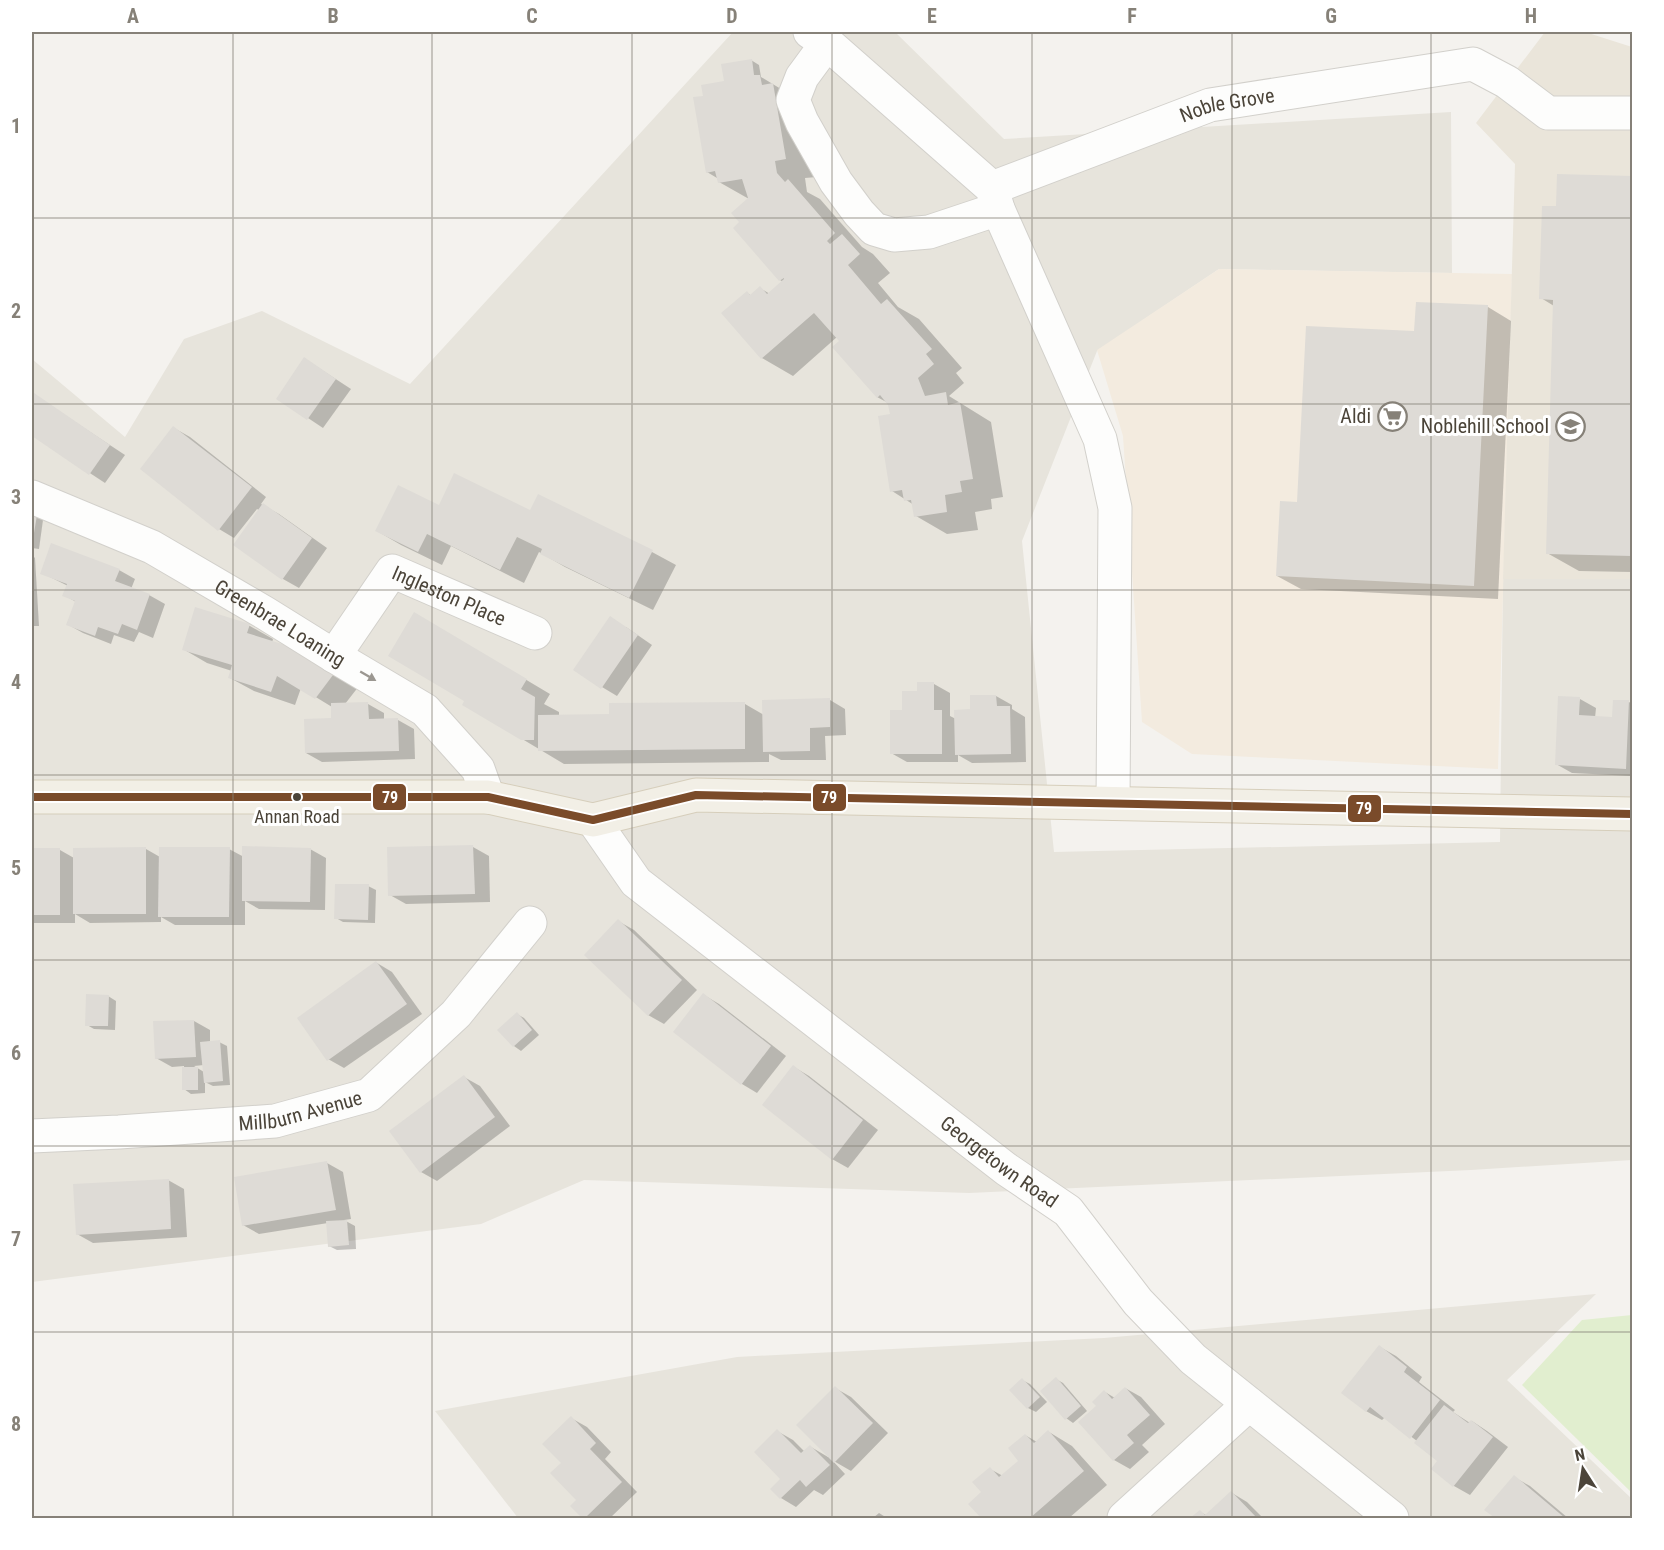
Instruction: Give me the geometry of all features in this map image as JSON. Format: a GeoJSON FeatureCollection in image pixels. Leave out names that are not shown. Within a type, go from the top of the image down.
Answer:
{"type":"FeatureCollection","features":[{"type":"Feature","properties":{"kind":"main road"},"geometry":{"type":"LineString","coordinates":[[32,797],[488,797],[593,820],[696,795],[1632,814]]}},
{"type":"Feature","properties":{"kind":"street","name":"Noble Grove"},"geometry":{"type":"LineString","coordinates":[[819,37],[793,100],[802,122],[836,182],[859,213],[874,229],[894,235],[929,232],[995,198],[1210,105],[1473,63],[1507,82],[1548,113],[1632,113]]}},
{"type":"Feature","properties":{"kind":"street"},"geometry":{"type":"LineString","coordinates":[[819,37],[995,198],[1100,439],[1115,508],[1113,803]]}},
{"type":"Feature","properties":{"kind":"street","name":"Greenbrae Loaning"},"geometry":{"type":"LineString","coordinates":[[32,497],[152,547],[265,612],[425,710],[478,769],[488,797]]}},
{"type":"Feature","properties":{"kind":"street","name":"Ingleston Place"},"geometry":{"type":"LineString","coordinates":[[334,656],[392,571],[534,633]]}},
{"type":"Feature","properties":{"kind":"street","name":"Georgetown Road"},"geometry":{"type":"LineString","coordinates":[[593,820],[636,882],[996,1162],[1068,1211],[1138,1302],[1193,1359],[1392,1518]]}},
{"type":"Feature","properties":{"kind":"street","name":"Millburn Avenue"},"geometry":{"type":"LineString","coordinates":[[32,1136],[275,1120],[369,1095],[456,1014],[530,923]]}},
{"type":"Feature","properties":{"kind":"street"},"geometry":{"type":"LineString","coordinates":[[1124,1518],[1249,1404]]}},
{"type":"Feature","properties":{"kind":"shaded area"},"geometry":{"type":"Polygon","coordinates":[[[733,32],[895,32],[1004,139],[1451,112],[1452,273],[1219,269],[1097,351],[1022,541],[1054,852],[1500,842],[1503,579],[1632,579],[1632,1160],[1471,1170],[969,1193],[584,1180],[481,1224],[32,1282],[32,359],[125,437],[184,339],[262,311],[410,384],[733,32]]]}},
{"type":"Feature","properties":{"kind":"shaded area","name":"Noblehill School"},"geometry":{"type":"Polygon","coordinates":[[[1545,32],[1585,32],[1632,47],[1632,579],[1503,579],[1515,164],[1476,123],[1545,32]]]}},
{"type":"Feature","properties":{"kind":"shaded area"},"geometry":{"type":"Polygon","coordinates":[[[1219,269],[1512,274],[1498,769],[1192,754],[1142,722],[1123,436],[1097,350],[1219,269]]]}},
{"type":"Feature","properties":{"kind":"shaded area"},"geometry":{"type":"Polygon","coordinates":[[[1596,1294],[1507,1380],[1632,1499],[1632,1518],[518,1518],[435,1411],[737,1357],[1104,1338],[1596,1294]]]}},
{"type":"Feature","properties":{"kind":"green space"},"geometry":{"type":"Polygon","coordinates":[[[1632,1315],[1632,1493],[1522,1385],[1582,1320],[1632,1315]]]}},
{"type":"Feature","properties":{"kind":"building"},"geometry":{"type":"Polygon","coordinates":[[[752,59],[754,75],[760,75],[762,85],[773,83],[786,159],[775,161],[777,173],[785,182],[788,179],[835,233],[827,241],[830,244],[842,234],[860,254],[848,265],[881,304],[887,299],[932,349],[926,354],[934,364],[918,378],[925,396],[946,392],[948,405],[960,402],[973,479],[960,481],[962,492],[945,495],[947,512],[914,517],[911,500],[904,501],[902,490],[890,492],[878,416],[890,414],[888,405],[880,395],[877,398],[832,347],[839,341],[814,313],[761,359],[721,313],[747,291],[750,295],[760,286],[767,294],[784,279],[779,281],[733,228],[739,222],[731,213],[748,198],[742,179],[718,183],[715,171],[706,173],[693,97],[703,96],[701,85],[724,81],[721,64],[752,59]]]}},
{"type":"Feature","properties":{"kind":"building"},"geometry":{"type":"Polygon","coordinates":[[[1557,174],[1632,176],[1632,556],[1546,554],[1553,300],[1539,299],[1542,206],[1556,206],[1557,174]]]}},
{"type":"Feature","properties":{"kind":"building","name":"Aldi"},"geometry":{"type":"Polygon","coordinates":[[[1416,302],[1488,305],[1474,586],[1276,576],[1280,501],[1297,502],[1306,326],[1414,331],[1416,302]]]}},
{"type":"Feature","properties":{"kind":"building"},"geometry":{"type":"Polygon","coordinates":[[[304,357],[336,379],[307,420],[276,399],[304,357]]]}},
{"type":"Feature","properties":{"kind":"building"},"geometry":{"type":"Polygon","coordinates":[[[34,393],[110,445],[89,475],[32,436],[32,397],[34,393]]]}},
{"type":"Feature","properties":{"kind":"building"},"geometry":{"type":"Polygon","coordinates":[[[173,426],[252,487],[218,531],[140,469],[173,426]]]}},
{"type":"Feature","properties":{"kind":"building"},"geometry":{"type":"Polygon","coordinates":[[[454,473],[530,510],[538,494],[653,550],[629,598],[540,554],[542,549],[517,537],[500,570],[427,534],[418,552],[375,531],[398,485],[439,505],[454,473]]]}},
{"type":"Feature","properties":{"kind":"building"},"geometry":{"type":"Polygon","coordinates":[[[263,503],[312,538],[282,580],[233,545],[263,503]]]}},
{"type":"Feature","properties":{"kind":"building"},"geometry":{"type":"Polygon","coordinates":[[[32,514],[37,515],[33,539],[32,539],[32,514]]]}},
{"type":"Feature","properties":{"kind":"building"},"geometry":{"type":"Polygon","coordinates":[[[51,543],[120,569],[115,581],[150,594],[137,630],[122,624],[118,634],[98,627],[95,636],[66,625],[75,601],[62,596],[67,584],[40,574],[51,543]]]}},
{"type":"Feature","properties":{"kind":"building"},"geometry":{"type":"Polygon","coordinates":[[[195,607],[250,624],[247,633],[282,644],[336,671],[315,699],[277,676],[271,692],[228,678],[232,665],[182,650],[195,607]]]}},
{"type":"Feature","properties":{"kind":"building"},"geometry":{"type":"Polygon","coordinates":[[[414,612],[527,679],[521,689],[535,697],[534,740],[521,740],[462,705],[464,701],[388,656],[414,612]]]}},
{"type":"Feature","properties":{"kind":"building"},"geometry":{"type":"Polygon","coordinates":[[[610,616],[638,635],[601,689],[573,670],[610,616]]]}},
{"type":"Feature","properties":{"kind":"building"},"geometry":{"type":"Polygon","coordinates":[[[917,682],[934,682],[934,710],[942,710],[942,754],[890,754],[890,710],[902,710],[902,691],[917,691],[917,682]]]}},
{"type":"Feature","properties":{"kind":"building"},"geometry":{"type":"Polygon","coordinates":[[[970,695],[996,695],[997,706],[1010,706],[1011,754],[955,755],[954,710],[970,709],[970,695]]]}},
{"type":"Feature","properties":{"kind":"building"},"geometry":{"type":"Polygon","coordinates":[[[1558,696],[1580,697],[1579,715],[1612,717],[1613,700],[1629,700],[1626,769],[1555,765],[1558,696]]]}},
{"type":"Feature","properties":{"kind":"building"},"geometry":{"type":"Polygon","coordinates":[[[830,698],[830,727],[810,728],[810,751],[763,752],[762,700],[830,698]]]}},
{"type":"Feature","properties":{"kind":"building"},"geometry":{"type":"Polygon","coordinates":[[[368,702],[369,719],[398,718],[399,751],[305,753],[304,719],[331,718],[331,703],[368,702]]]}},
{"type":"Feature","properties":{"kind":"building"},"geometry":{"type":"Polygon","coordinates":[[[745,702],[745,749],[538,751],[538,715],[609,714],[609,703],[745,702]]]}},
{"type":"Feature","properties":{"kind":"building"},"geometry":{"type":"Polygon","coordinates":[[[473,845],[475,894],[388,896],[387,847],[473,845]]]}},
{"type":"Feature","properties":{"kind":"building"},"geometry":{"type":"Polygon","coordinates":[[[242,846],[311,848],[310,902],[242,901],[242,846]]]}},
{"type":"Feature","properties":{"kind":"building"},"geometry":{"type":"Polygon","coordinates":[[[146,847],[146,914],[73,914],[73,848],[146,847]]]}},
{"type":"Feature","properties":{"kind":"building"},"geometry":{"type":"Polygon","coordinates":[[[159,847],[230,847],[229,917],[158,917],[159,847]]]}},
{"type":"Feature","properties":{"kind":"building"},"geometry":{"type":"Polygon","coordinates":[[[32,848],[60,848],[60,915],[32,915],[32,848]]]}},
{"type":"Feature","properties":{"kind":"building"},"geometry":{"type":"Polygon","coordinates":[[[335,884],[369,884],[368,920],[334,919],[335,884]]]}},
{"type":"Feature","properties":{"kind":"building"},"geometry":{"type":"Polygon","coordinates":[[[618,919],[682,980],[648,1016],[584,955],[618,919]]]}},
{"type":"Feature","properties":{"kind":"building"},"geometry":{"type":"Polygon","coordinates":[[[376,961],[407,1004],[327,1061],[297,1018],[376,961]]]}},
{"type":"Feature","properties":{"kind":"building"},"geometry":{"type":"Polygon","coordinates":[[[703,993],[771,1046],[741,1085],[673,1032],[703,993]]]}},
{"type":"Feature","properties":{"kind":"building"},"geometry":{"type":"Polygon","coordinates":[[[86,994],[109,995],[108,1026],[85,1026],[86,994]]]}},
{"type":"Feature","properties":{"kind":"building"},"geometry":{"type":"Polygon","coordinates":[[[517,1012],[532,1030],[513,1047],[497,1030],[517,1012]]]}},
{"type":"Feature","properties":{"kind":"building"},"geometry":{"type":"Polygon","coordinates":[[[194,1020],[196,1057],[155,1059],[153,1021],[194,1020]]]}},
{"type":"Feature","properties":{"kind":"building"},"geometry":{"type":"Polygon","coordinates":[[[220,1040],[223,1081],[204,1083],[200,1042],[220,1040]]]}},
{"type":"Feature","properties":{"kind":"building"},"geometry":{"type":"Polygon","coordinates":[[[793,1065],[863,1120],[832,1160],[762,1105],[793,1065]]]}},
{"type":"Feature","properties":{"kind":"building"},"geometry":{"type":"Polygon","coordinates":[[[182,1067],[198,1067],[198,1090],[182,1090],[182,1067]]]}},
{"type":"Feature","properties":{"kind":"building"},"geometry":{"type":"Polygon","coordinates":[[[464,1075],[495,1117],[420,1173],[389,1131],[464,1075]]]}},
{"type":"Feature","properties":{"kind":"building"},"geometry":{"type":"Polygon","coordinates":[[[327,1161],[336,1210],[242,1226],[234,1177],[327,1161]]]}},
{"type":"Feature","properties":{"kind":"building"},"geometry":{"type":"Polygon","coordinates":[[[169,1179],[171,1229],[76,1235],[73,1184],[169,1179]]]}},
{"type":"Feature","properties":{"kind":"building"},"geometry":{"type":"Polygon","coordinates":[[[347,1220],[349,1245],[328,1247],[326,1221],[347,1220]]]}},
{"type":"Feature","properties":{"kind":"building"},"geometry":{"type":"Polygon","coordinates":[[[1379,1345],[1407,1367],[1404,1372],[1440,1400],[1410,1439],[1370,1407],[1366,1412],[1341,1393],[1379,1345]]]}},
{"type":"Feature","properties":{"kind":"building"},"geometry":{"type":"Polygon","coordinates":[[[1056,1377],[1081,1406],[1065,1420],[1040,1391],[1056,1377]]]}},
{"type":"Feature","properties":{"kind":"building"},"geometry":{"type":"Polygon","coordinates":[[[1022,1378],[1040,1397],[1027,1409],[1009,1390],[1022,1378]]]}},
{"type":"Feature","properties":{"kind":"building"},"geometry":{"type":"Polygon","coordinates":[[[835,1386],[873,1423],[834,1463],[796,1425],[835,1386]]]}},
{"type":"Feature","properties":{"kind":"building"},"geometry":{"type":"Polygon","coordinates":[[[1125,1387],[1150,1415],[1127,1435],[1134,1443],[1113,1461],[1078,1422],[1096,1406],[1092,1402],[1104,1390],[1112,1399],[1125,1387]]]}},
{"type":"Feature","properties":{"kind":"building"},"geometry":{"type":"Polygon","coordinates":[[[1444,1405],[1468,1423],[1471,1420],[1493,1437],[1453,1487],[1431,1469],[1437,1461],[1414,1443],[1444,1405]]]}},
{"type":"Feature","properties":{"kind":"building"},"geometry":{"type":"Polygon","coordinates":[[[571,1416],[596,1443],[590,1449],[622,1482],[585,1518],[582,1518],[570,1506],[576,1500],[550,1473],[561,1463],[542,1444],[571,1416]]]}},
{"type":"Feature","properties":{"kind":"building"},"geometry":{"type":"Polygon","coordinates":[[[777,1429],[801,1453],[810,1445],[830,1465],[806,1487],[800,1480],[780,1499],[770,1489],[780,1479],[754,1452],[777,1429]]]}},
{"type":"Feature","properties":{"kind":"building"},"geometry":{"type":"Polygon","coordinates":[[[1048,1430],[1084,1471],[1030,1518],[981,1518],[968,1504],[981,1492],[972,1482],[990,1467],[999,1477],[1018,1461],[1008,1448],[1025,1434],[1034,1443],[1048,1430]]]}},
{"type":"Feature","properties":{"kind":"building"},"geometry":{"type":"Polygon","coordinates":[[[1514,1475],[1565,1518],[1495,1518],[1484,1510],[1514,1475]]]}},
{"type":"Feature","properties":{"kind":"building"},"geometry":{"type":"Polygon","coordinates":[[[1231,1491],[1257,1518],[1190,1518],[1200,1510],[1205,1515],[1231,1491]]]}},
{"type":"Feature","properties":{"kind":"transit line","name":"79"},"geometry":{"type":"LineString","coordinates":[[32,797],[488,797],[593,820],[696,795],[1632,814]]}},
{"type":"Feature","properties":{"kind":"place","name":"Aldi"},"geometry":{"type":"Point","coordinates":[1392,416]}},
{"type":"Feature","properties":{"kind":"place","name":"Noblehill School"},"geometry":{"type":"Point","coordinates":[1570,426]}},
{"type":"Feature","properties":{"kind":"place","name":"Annan Road"},"geometry":{"type":"Point","coordinates":[297,797]}}]}
